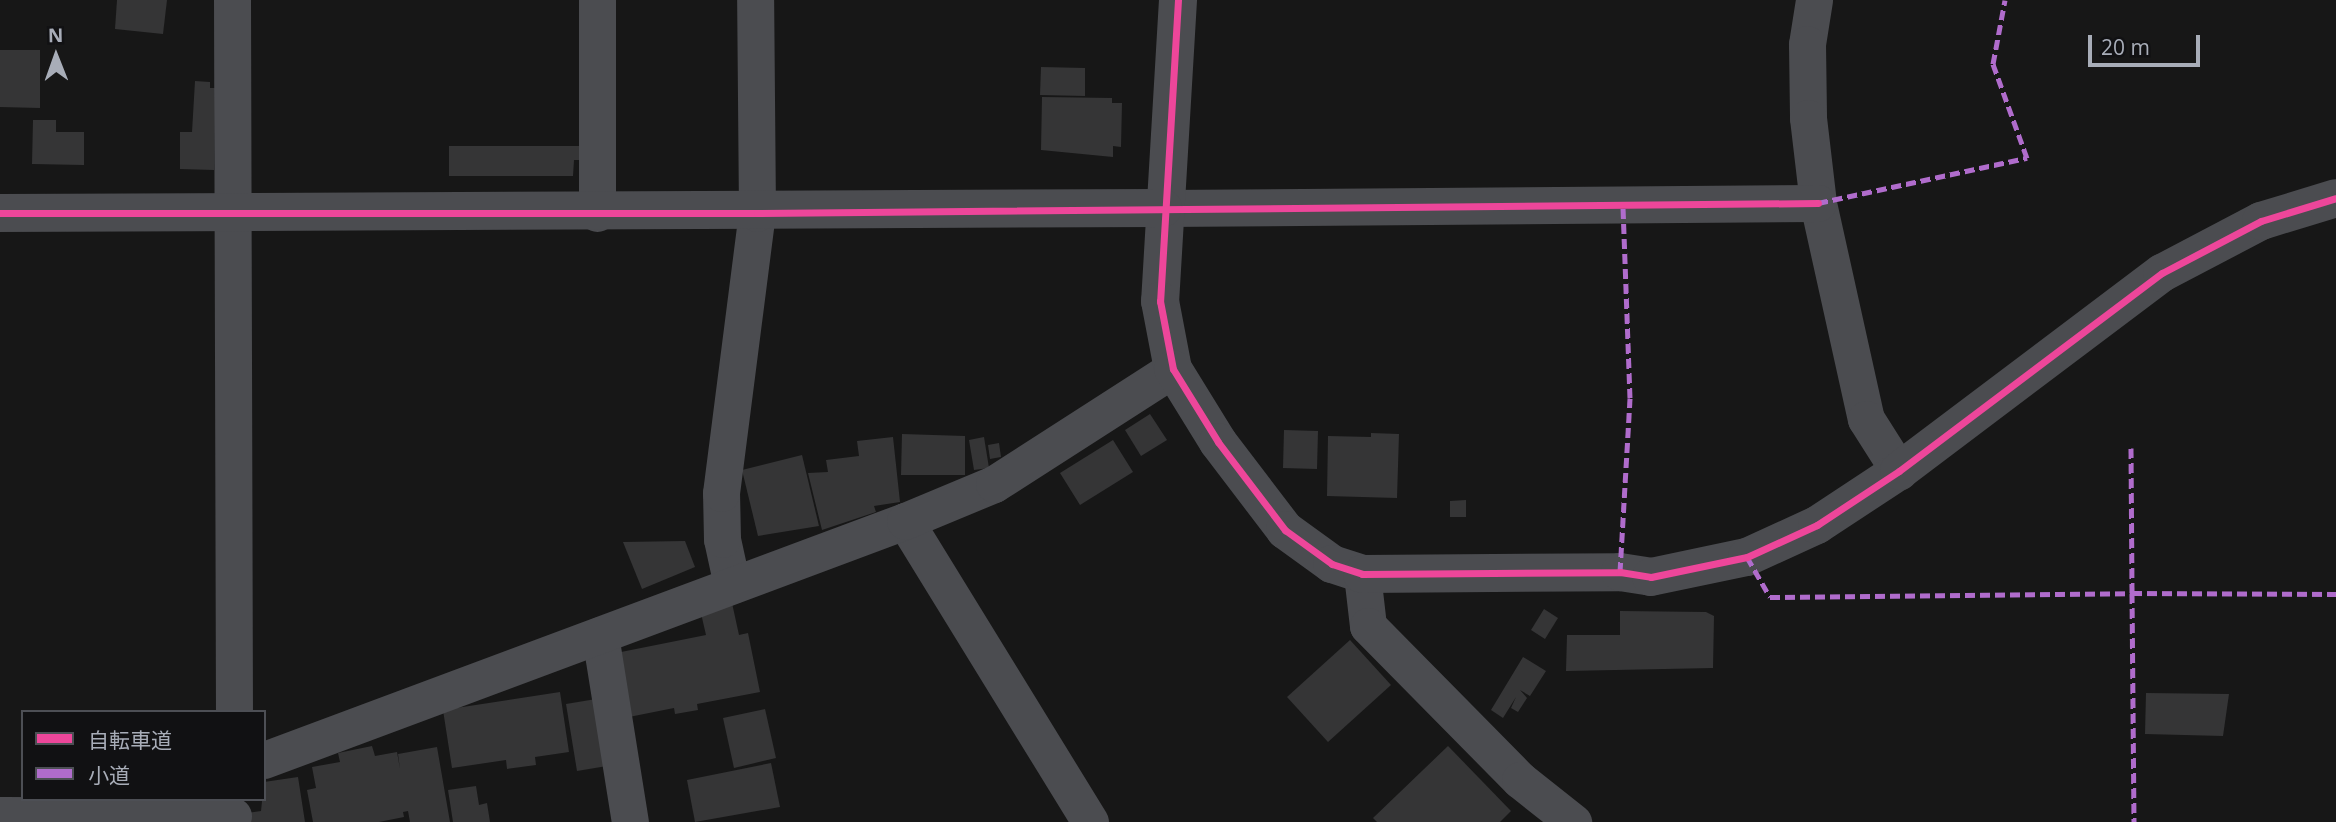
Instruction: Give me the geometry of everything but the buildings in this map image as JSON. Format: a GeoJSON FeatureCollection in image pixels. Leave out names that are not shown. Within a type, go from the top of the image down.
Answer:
{"type":"FeatureCollection","features":[{"type":"Feature","properties":{"kind":"street"},"geometry":{"type":"LineString","coordinates":[[232,0],[234,710]]}},
{"type":"Feature","properties":{"kind":"street"},"geometry":{"type":"LineString","coordinates":[[597,0],[597,213]]}},
{"type":"Feature","properties":{"kind":"street"},"geometry":{"type":"LineString","coordinates":[[732,584],[722,539],[722,493],[757,212],[755,0]]}},
{"type":"Feature","properties":{"kind":"street"},"geometry":{"type":"LineString","coordinates":[[1178,0],[1163,208],[1160,301],[1172,369],[1218,442],[1285,530],[1332,564],[1362,573],[1620,572],[1651,577],[1710,568],[1747,557],[1817,525],[1899,471],[2162,273],[2261,221],[2336,198]]}},
{"type":"Feature","properties":{"kind":"street"},"geometry":{"type":"LineString","coordinates":[[1814,0],[1807,44],[1808,118],[1818,203],[1866,419],[1899,471]]}},
{"type":"Feature","properties":{"kind":"street"},"geometry":{"type":"LineString","coordinates":[[0,213],[597,213],[1818,203]]}},
{"type":"Feature","properties":{"kind":"street"},"geometry":{"type":"LineString","coordinates":[[266,759],[905,521],[994,484],[1172,369]]}},
{"type":"Feature","properties":{"kind":"street"},"geometry":{"type":"LineString","coordinates":[[905,521],[1090,822]]}},
{"type":"Feature","properties":{"kind":"street"},"geometry":{"type":"LineString","coordinates":[[1362,573],[1368,626],[1520,780],[1573,822]]}},
{"type":"Feature","properties":{"kind":"street"},"geometry":{"type":"LineString","coordinates":[[600,635],[630,822]]}},
{"type":"Feature","properties":{"kind":"street"},"geometry":{"type":"LineString","coordinates":[[0,816],[234,812]]}},
{"type":"Feature","properties":{"kind":"marked path"},"geometry":{"type":"LineString","coordinates":[[1818,203],[2027,158],[1993,64],[2005,0]]}},
{"type":"Feature","properties":{"kind":"marked path"},"geometry":{"type":"LineString","coordinates":[[1620,572],[1630,398],[1623,206]]}},
{"type":"Feature","properties":{"kind":"marked path"},"geometry":{"type":"LineString","coordinates":[[2131,448],[2132,593],[2336,594]]}},
{"type":"Feature","properties":{"kind":"marked path"},"geometry":{"type":"LineString","coordinates":[[1747,557],[1770,597],[2132,593],[2134,822]]}},
{"type":"Feature","properties":{"kind":"cycle path"},"geometry":{"type":"LineString","coordinates":[[1178,0],[1160,301],[1173,369],[1218,442],[1285,530],[1332,564],[1362,574],[1620,572],[1651,577],[1747,557],[1817,525],[1899,471],[2162,273],[2261,221],[2336,198]]}},
{"type":"Feature","properties":{"kind":"cycle path"},"geometry":{"type":"LineString","coordinates":[[0,213],[757,213],[1818,203]]}}]}
